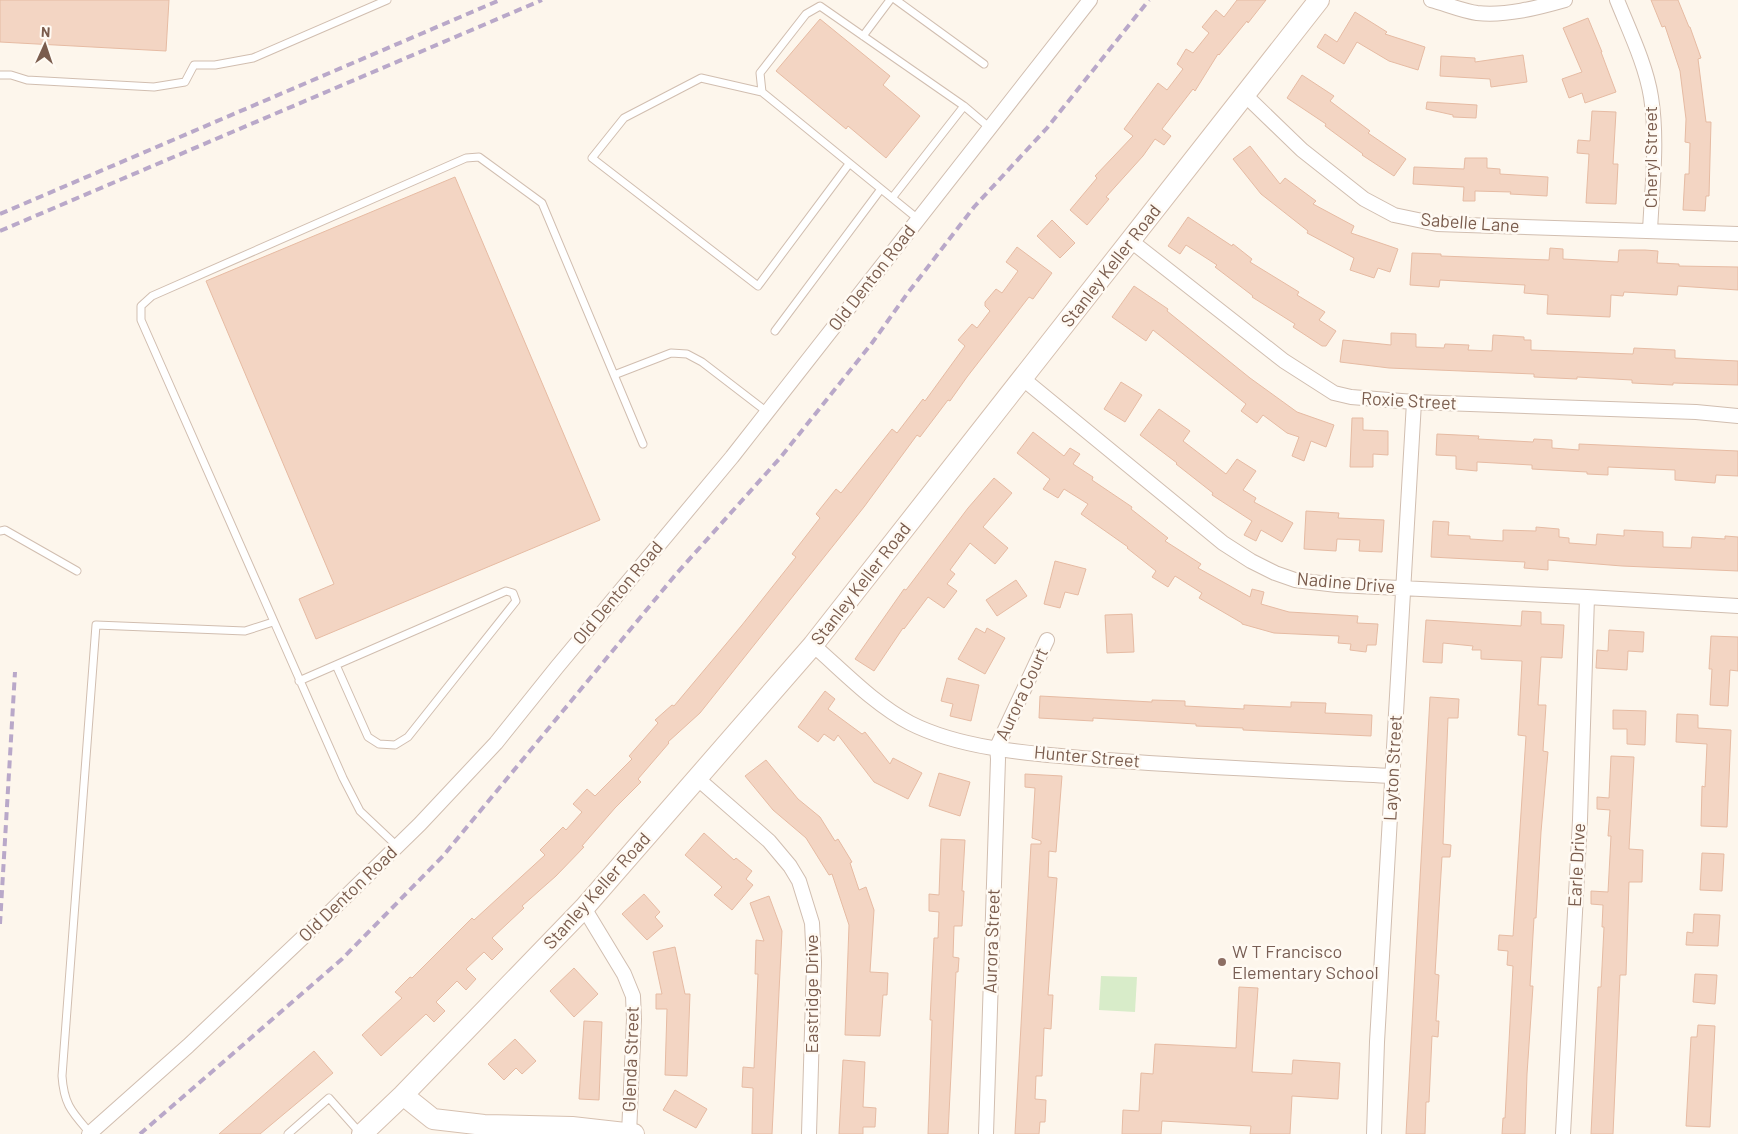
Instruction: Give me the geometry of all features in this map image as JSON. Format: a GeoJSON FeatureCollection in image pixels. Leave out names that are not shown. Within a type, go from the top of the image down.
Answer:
{"type":"FeatureCollection","features":[{"type":"Feature","properties":{"kind":"street","name":"Old Denton Road"},"geometry":{"type":"LineString","coordinates":[[90,1133],[188,1046],[397,846],[496,743],[767,412],[1090,0]]}},
{"type":"Feature","properties":{"kind":"street","name":"Stanley Keller Road"},"geometry":{"type":"LineString","coordinates":[[362,1134],[403,1095],[584,908],[813,646],[1319,0]]}},
{"type":"Feature","properties":{"kind":"street"},"geometry":{"type":"LineString","coordinates":[[1432,0],[1476,13],[1511,12],[1541,7],[1565,0]]}},
{"type":"Feature","properties":{"kind":"street","name":"Cheryl Street"},"geometry":{"type":"LineString","coordinates":[[1617,0],[1637,49],[1651,96],[1654,136],[1650,231]]}},
{"type":"Feature","properties":{"kind":"street","name":"Sabelle Lane"},"geometry":{"type":"LineString","coordinates":[[1245,95],[1302,150],[1345,185],[1364,199],[1394,214],[1437,224],[1738,234]]}},
{"type":"Feature","properties":{"kind":"street","name":"Roxie Street"},"geometry":{"type":"LineString","coordinates":[[1131,240],[1284,361],[1334,393],[1351,398],[1696,412],[1738,416]]}},
{"type":"Feature","properties":{"kind":"street","name":"Nadine Drive"},"geometry":{"type":"LineString","coordinates":[[1022,378],[1223,543],[1251,561],[1275,573],[1295,580],[1338,585],[1738,606]]}},
{"type":"Feature","properties":{"kind":"street","name":"Layton Street"},"geometry":{"type":"LineString","coordinates":[[1374,1134],[1377,1042],[1414,402]]}},
{"type":"Feature","properties":{"kind":"street","name":"Earle Drive"},"geometry":{"type":"LineString","coordinates":[[1563,1134],[1580,820],[1587,597]]}},
{"type":"Feature","properties":{"kind":"street","name":"Aurora Court"},"geometry":{"type":"LineString","coordinates":[[997,747],[1047,640]]}},
{"type":"Feature","properties":{"kind":"street","name":"Hunter Street"},"geometry":{"type":"LineString","coordinates":[[813,646],[884,706],[910,722],[961,742],[1040,754],[1128,762],[1392,776]]}},
{"type":"Feature","properties":{"kind":"street","name":"Aurora Street"},"geometry":{"type":"LineString","coordinates":[[986,1134],[998,769],[997,747]]}},
{"type":"Feature","properties":{"kind":"street","name":"Eastridge Drive"},"geometry":{"type":"LineString","coordinates":[[698,779],[768,841],[790,866],[801,890],[812,923],[814,962],[809,1134]]}},
{"type":"Feature","properties":{"kind":"street","name":"Glenda Street"},"geometry":{"type":"LineString","coordinates":[[584,908],[624,974],[633,996],[630,1134]]}},
{"type":"Feature","properties":{"kind":"street"},"geometry":{"type":"LineString","coordinates":[[403,1095],[438,1127],[484,1125],[572,1127],[630,1134]]}},
{"type":"Feature","properties":{"kind":"lane"},"geometry":{"type":"LineString","coordinates":[[0,75],[11,75],[27,80],[154,87],[185,82],[194,65],[216,65],[253,58],[387,0]]}},
{"type":"Feature","properties":{"kind":"lane"},"geometry":{"type":"LineString","coordinates":[[863,36],[890,0]]}},
{"type":"Feature","properties":{"kind":"lane"},"geometry":{"type":"LineString","coordinates":[[896,0],[984,64]]}},
{"type":"Feature","properties":{"kind":"lane"},"geometry":{"type":"LineString","coordinates":[[762,92],[760,73],[806,14],[820,6],[964,106],[990,128]]}},
{"type":"Feature","properties":{"kind":"lane"},"geometry":{"type":"LineString","coordinates":[[849,164],[758,286],[592,158],[624,118],[701,78],[762,92],[918,219]]}},
{"type":"Feature","properties":{"kind":"lane"},"geometry":{"type":"LineString","coordinates":[[892,198],[964,106]]}},
{"type":"Feature","properties":{"kind":"lane"},"geometry":{"type":"LineString","coordinates":[[397,846],[360,811],[343,778],[140,320],[141,306],[152,296],[466,158],[479,157],[542,203],[643,444]]}},
{"type":"Feature","properties":{"kind":"lane"},"geometry":{"type":"LineString","coordinates":[[775,331],[881,189]]}},
{"type":"Feature","properties":{"kind":"lane"},"geometry":{"type":"LineString","coordinates":[[614,375],[672,353],[687,354],[702,362],[767,412]]}},
{"type":"Feature","properties":{"kind":"lane"},"geometry":{"type":"LineString","coordinates":[[0,531],[5,530],[76,571]]}},
{"type":"Feature","properties":{"kind":"lane"},"geometry":{"type":"LineString","coordinates":[[299,681],[506,591],[513,593],[516,602],[408,737],[394,745],[379,744],[368,736],[336,665]]}},
{"type":"Feature","properties":{"kind":"lane"},"geometry":{"type":"LineString","coordinates":[[90,1133],[68,1107],[63,1090],[62,1076],[96,624],[245,631],[273,622]]}},
{"type":"Feature","properties":{"kind":"lane"},"geometry":{"type":"LineString","coordinates":[[288,1134],[329,1098],[362,1134]]}},
{"type":"Feature","properties":{"kind":"green space"},"geometry":{"type":"Polygon","coordinates":[[[1101,976],[1137,977],[1135,1012],[1099,1010],[1101,976]]]}},
{"type":"Feature","properties":{"kind":"building"},"geometry":{"type":"Polygon","coordinates":[[[0,0],[169,0],[166,51],[0,42],[0,0]]]}},
{"type":"Feature","properties":{"kind":"building"},"geometry":{"type":"Polygon","coordinates":[[[1237,0],[1266,0],[1248,23],[1247,21],[1218,54],[1195,91],[1193,89],[1162,129],[1171,136],[1164,145],[1155,139],[1143,156],[1106,197],[1109,199],[1087,225],[1070,210],[1097,178],[1095,176],[1133,136],[1124,129],[1158,83],[1167,90],[1183,69],[1177,64],[1186,49],[1193,53],[1209,33],[1202,27],[1216,10],[1224,17],[1237,0]]]}},
{"type":"Feature","properties":{"kind":"building"},"geometry":{"type":"Polygon","coordinates":[[[1651,0],[1678,0],[1701,58],[1698,59],[1706,122],[1711,122],[1709,196],[1706,196],[1705,211],[1683,210],[1685,174],[1689,174],[1690,143],[1685,142],[1686,119],[1680,71],[1665,26],[1662,27],[1651,0]]]}},
{"type":"Feature","properties":{"kind":"building"},"geometry":{"type":"Polygon","coordinates":[[[1355,12],[1387,32],[1385,34],[1425,47],[1418,70],[1389,61],[1357,42],[1344,64],[1317,47],[1325,34],[1337,42],[1355,12]]]}},
{"type":"Feature","properties":{"kind":"building"},"geometry":{"type":"Polygon","coordinates":[[[1588,18],[1616,92],[1585,103],[1582,93],[1569,98],[1562,79],[1582,72],[1563,28],[1588,18]]]}},
{"type":"Feature","properties":{"kind":"building"},"geometry":{"type":"Polygon","coordinates":[[[820,19],[890,76],[883,85],[920,116],[886,158],[848,126],[846,129],[776,71],[820,19]]]}},
{"type":"Feature","properties":{"kind":"building"},"geometry":{"type":"Polygon","coordinates":[[[1523,55],[1527,82],[1491,87],[1490,79],[1440,76],[1441,56],[1475,58],[1475,62],[1523,55]]]}},
{"type":"Feature","properties":{"kind":"building"},"geometry":{"type":"Polygon","coordinates":[[[1302,75],[1334,96],[1330,101],[1370,131],[1368,133],[1406,159],[1394,176],[1362,155],[1325,126],[1326,124],[1287,98],[1302,75]]]}},
{"type":"Feature","properties":{"kind":"building"},"geometry":{"type":"Polygon","coordinates":[[[1427,102],[1477,105],[1476,118],[1453,117],[1453,115],[1426,109],[1427,102]]]}},
{"type":"Feature","properties":{"kind":"building"},"geometry":{"type":"Polygon","coordinates":[[[1592,111],[1616,112],[1613,164],[1618,164],[1616,204],[1586,203],[1589,154],[1577,153],[1578,140],[1590,141],[1592,111]]]}},
{"type":"Feature","properties":{"kind":"building"},"geometry":{"type":"Polygon","coordinates":[[[1250,146],[1280,184],[1285,178],[1316,201],[1313,204],[1354,226],[1351,233],[1398,249],[1390,272],[1378,268],[1374,278],[1350,270],[1354,258],[1307,233],[1308,231],[1261,194],[1233,159],[1250,146]]]}},
{"type":"Feature","properties":{"kind":"building"},"geometry":{"type":"Polygon","coordinates":[[[1465,158],[1487,158],[1487,168],[1500,169],[1500,174],[1548,177],[1547,196],[1475,191],[1475,201],[1463,201],[1464,187],[1413,184],[1414,167],[1464,169],[1465,158]]]}},
{"type":"Feature","properties":{"kind":"building"},"geometry":{"type":"Polygon","coordinates":[[[455,177],[600,520],[316,639],[299,599],[334,584],[206,281],[455,177]]]}},
{"type":"Feature","properties":{"kind":"building"},"geometry":{"type":"Polygon","coordinates":[[[1188,217],[1232,246],[1233,244],[1252,259],[1250,262],[1299,292],[1297,295],[1325,312],[1319,320],[1336,331],[1326,346],[1322,346],[1293,327],[1295,324],[1252,297],[1215,267],[1217,265],[1186,245],[1180,254],[1168,246],[1188,217]]]}},
{"type":"Feature","properties":{"kind":"building"},"geometry":{"type":"Polygon","coordinates":[[[1052,220],[1075,243],[1060,258],[1037,236],[1052,220]]]}},
{"type":"Feature","properties":{"kind":"building"},"geometry":{"type":"Polygon","coordinates":[[[1017,247],[1052,273],[1033,299],[1029,297],[950,401],[948,400],[920,437],[917,435],[864,507],[700,713],[668,742],[638,779],[641,782],[615,808],[582,846],[584,847],[556,876],[522,906],[524,908],[492,938],[503,949],[492,960],[484,952],[466,969],[476,979],[466,990],[457,981],[436,1002],[445,1011],[434,1022],[426,1014],[381,1056],[362,1035],[402,998],[395,992],[410,977],[412,978],[472,918],[474,920],[545,855],[540,850],[563,827],[566,830],[582,812],[573,804],[587,789],[595,796],[632,759],[629,756],[658,723],[655,720],[672,705],[674,706],[796,557],[792,554],[820,518],[816,514],[836,489],[841,493],[892,429],[897,433],[923,399],[925,401],[965,346],[958,340],[972,324],[977,328],[990,311],[985,306],[985,302],[996,289],[1002,293],[1018,271],[1006,262],[1017,247]]]}},
{"type":"Feature","properties":{"kind":"building"},"geometry":{"type":"Polygon","coordinates":[[[1550,248],[1563,249],[1563,259],[1618,262],[1619,250],[1645,250],[1658,251],[1657,263],[1679,264],[1679,266],[1738,267],[1738,290],[1678,286],[1677,295],[1624,292],[1623,296],[1611,295],[1610,317],[1547,314],[1548,295],[1524,293],[1525,285],[1440,280],[1439,287],[1410,285],[1412,253],[1441,254],[1441,256],[1549,260],[1550,248]]]}},
{"type":"Feature","properties":{"kind":"building"},"geometry":{"type":"Polygon","coordinates":[[[1134,286],[1168,309],[1167,311],[1250,378],[1297,412],[1334,425],[1326,447],[1311,441],[1304,461],[1292,456],[1299,437],[1287,433],[1263,415],[1257,423],[1241,411],[1246,404],[1153,330],[1146,341],[1112,317],[1134,286]]]}},
{"type":"Feature","properties":{"kind":"building"},"geometry":{"type":"Polygon","coordinates":[[[1391,333],[1416,334],[1416,347],[1444,348],[1445,344],[1469,345],[1468,350],[1492,351],[1493,335],[1524,337],[1524,340],[1531,340],[1531,350],[1633,354],[1634,348],[1675,350],[1675,358],[1738,361],[1738,385],[1632,383],[1632,380],[1534,377],[1534,374],[1389,368],[1340,362],[1343,340],[1391,345],[1391,333]]]}},
{"type":"Feature","properties":{"kind":"building"},"geometry":{"type":"Polygon","coordinates":[[[1121,382],[1142,395],[1125,422],[1104,409],[1121,382]]]}},
{"type":"Feature","properties":{"kind":"building"},"geometry":{"type":"Polygon","coordinates":[[[1159,409],[1190,431],[1183,441],[1226,474],[1237,459],[1256,471],[1243,490],[1256,498],[1254,502],[1293,523],[1282,542],[1261,530],[1256,541],[1244,535],[1252,521],[1212,495],[1213,493],[1177,463],[1140,435],[1159,409]]]}},
{"type":"Feature","properties":{"kind":"building"},"geometry":{"type":"Polygon","coordinates":[[[1352,418],[1363,418],[1363,430],[1388,431],[1388,455],[1373,454],[1373,467],[1350,467],[1352,418]]]}},
{"type":"Feature","properties":{"kind":"building"},"geometry":{"type":"Polygon","coordinates":[[[1033,432],[1064,456],[1070,448],[1080,454],[1073,464],[1093,477],[1092,480],[1132,507],[1131,509],[1168,538],[1165,541],[1201,564],[1198,568],[1250,597],[1252,589],[1264,592],[1261,604],[1289,612],[1358,616],[1357,623],[1378,624],[1376,645],[1367,645],[1366,652],[1350,650],[1351,644],[1338,643],[1339,636],[1274,633],[1242,624],[1199,598],[1202,593],[1175,576],[1168,587],[1152,577],[1156,571],[1128,547],[1081,514],[1088,504],[1064,489],[1058,498],[1043,489],[1050,479],[1017,453],[1033,432]]]}},
{"type":"Feature","properties":{"kind":"building"},"geometry":{"type":"Polygon","coordinates":[[[1437,434],[1479,436],[1478,439],[1533,442],[1534,439],[1552,440],[1552,448],[1579,450],[1579,444],[1738,451],[1738,476],[1716,475],[1715,483],[1675,480],[1675,470],[1608,467],[1608,475],[1532,469],[1532,465],[1477,462],[1477,471],[1456,469],[1456,456],[1436,455],[1437,434]]]}},
{"type":"Feature","properties":{"kind":"building"},"geometry":{"type":"Polygon","coordinates":[[[994,478],[1012,493],[983,527],[1008,548],[995,564],[970,543],[950,570],[955,574],[947,584],[957,591],[944,608],[928,597],[903,628],[874,671],[855,659],[904,589],[906,590],[968,508],[994,478]]]}},
{"type":"Feature","properties":{"kind":"building"},"geometry":{"type":"Polygon","coordinates":[[[1306,511],[1339,513],[1338,518],[1384,520],[1382,552],[1359,551],[1360,540],[1337,539],[1336,551],[1304,549],[1306,511]]]}},
{"type":"Feature","properties":{"kind":"building"},"geometry":{"type":"Polygon","coordinates":[[[1433,521],[1449,522],[1448,535],[1470,536],[1470,539],[1503,541],[1503,530],[1536,531],[1536,527],[1559,529],[1559,537],[1569,538],[1569,543],[1596,545],[1597,534],[1624,536],[1624,530],[1663,532],[1663,547],[1691,548],[1692,537],[1725,539],[1725,536],[1738,537],[1738,571],[1622,566],[1548,560],[1548,570],[1524,568],[1525,562],[1431,557],[1433,521]]]}},
{"type":"Feature","properties":{"kind":"building"},"geometry":{"type":"Polygon","coordinates":[[[1055,561],[1086,569],[1078,595],[1065,592],[1060,608],[1044,604],[1055,561]]]}},
{"type":"Feature","properties":{"kind":"building"},"geometry":{"type":"Polygon","coordinates":[[[1016,580],[1027,596],[997,616],[986,600],[1016,580]]]}},
{"type":"Feature","properties":{"kind":"building"},"geometry":{"type":"Polygon","coordinates":[[[1522,611],[1541,612],[1541,624],[1564,625],[1562,658],[1541,657],[1538,705],[1546,705],[1543,751],[1548,752],[1536,918],[1534,918],[1530,986],[1533,986],[1525,1134],[1502,1134],[1503,1118],[1505,1118],[1513,966],[1507,965],[1508,951],[1498,950],[1499,935],[1513,936],[1526,736],[1518,735],[1522,661],[1481,659],[1481,650],[1472,650],[1473,646],[1443,643],[1442,663],[1423,662],[1426,620],[1521,626],[1522,611]]]}},
{"type":"Feature","properties":{"kind":"building"},"geometry":{"type":"Polygon","coordinates":[[[1132,614],[1134,652],[1107,653],[1105,615],[1132,614]]]}},
{"type":"Feature","properties":{"kind":"building"},"geometry":{"type":"Polygon","coordinates":[[[976,628],[985,633],[987,628],[1005,638],[985,674],[958,659],[976,628]]]}},
{"type":"Feature","properties":{"kind":"building"},"geometry":{"type":"Polygon","coordinates":[[[1609,630],[1644,632],[1643,652],[1628,651],[1627,670],[1596,668],[1597,650],[1608,651],[1609,630]]]}},
{"type":"Feature","properties":{"kind":"building"},"geometry":{"type":"Polygon","coordinates":[[[1711,636],[1738,637],[1738,671],[1730,670],[1728,706],[1710,705],[1712,669],[1709,669],[1711,636]]]}},
{"type":"Feature","properties":{"kind":"building"},"geometry":{"type":"Polygon","coordinates":[[[947,678],[979,685],[971,721],[950,716],[953,704],[941,701],[947,678]]]}},
{"type":"Feature","properties":{"kind":"building"},"geometry":{"type":"Polygon","coordinates":[[[825,691],[835,699],[828,709],[862,734],[865,732],[890,764],[893,758],[922,773],[908,799],[874,782],[838,735],[834,741],[824,734],[818,742],[798,727],[825,691]]]}},
{"type":"Feature","properties":{"kind":"building"},"geometry":{"type":"Polygon","coordinates":[[[1040,696],[1152,702],[1152,700],[1185,701],[1185,706],[1244,709],[1244,705],[1291,707],[1291,702],[1326,703],[1325,713],[1372,715],[1371,736],[1243,730],[1243,728],[1196,726],[1196,724],[1093,718],[1093,721],[1039,718],[1040,696]]]}},
{"type":"Feature","properties":{"kind":"building"},"geometry":{"type":"Polygon","coordinates":[[[1430,697],[1459,699],[1458,718],[1448,718],[1443,844],[1451,845],[1450,857],[1442,857],[1435,974],[1439,975],[1436,1021],[1439,1021],[1438,1037],[1432,1036],[1429,1102],[1426,1102],[1425,1134],[1406,1134],[1430,697]]]}},
{"type":"Feature","properties":{"kind":"building"},"geometry":{"type":"Polygon","coordinates":[[[1613,710],[1646,711],[1645,745],[1627,744],[1627,729],[1613,729],[1613,710]]]}},
{"type":"Feature","properties":{"kind":"building"},"geometry":{"type":"Polygon","coordinates":[[[1677,714],[1698,715],[1698,728],[1731,730],[1727,827],[1701,826],[1702,786],[1705,787],[1707,744],[1676,742],[1677,714]]]}},
{"type":"Feature","properties":{"kind":"building"},"geometry":{"type":"Polygon","coordinates":[[[1611,756],[1634,757],[1629,849],[1643,850],[1642,882],[1629,882],[1626,975],[1620,975],[1613,1134],[1591,1134],[1598,987],[1601,987],[1604,927],[1602,927],[1603,905],[1591,904],[1591,891],[1608,892],[1611,836],[1608,836],[1610,810],[1597,809],[1597,797],[1609,798],[1611,756]]]}},
{"type":"Feature","properties":{"kind":"building"},"geometry":{"type":"Polygon","coordinates":[[[766,760],[798,799],[820,817],[835,841],[838,839],[852,862],[850,863],[859,890],[866,887],[874,910],[870,972],[888,973],[887,995],[883,995],[880,1036],[845,1035],[849,925],[832,874],[829,875],[806,838],[773,810],[745,776],[766,760]]]}},
{"type":"Feature","properties":{"kind":"building"},"geometry":{"type":"Polygon","coordinates":[[[939,773],[970,782],[960,816],[929,806],[939,773]]]}},
{"type":"Feature","properties":{"kind":"building"},"geometry":{"type":"Polygon","coordinates":[[[1025,774],[1062,776],[1056,852],[1049,851],[1048,877],[1057,878],[1048,995],[1053,995],[1051,1029],[1044,1028],[1042,1076],[1036,1076],[1035,1099],[1046,1100],[1045,1122],[1040,1122],[1039,1134],[1015,1134],[1031,844],[1041,844],[1041,841],[1032,838],[1035,788],[1025,787],[1025,774]]]}},
{"type":"Feature","properties":{"kind":"building"},"geometry":{"type":"Polygon","coordinates":[[[704,833],[734,860],[736,858],[752,871],[746,879],[753,885],[732,910],[714,895],[722,887],[685,855],[704,833]]]}},
{"type":"Feature","properties":{"kind":"building"},"geometry":{"type":"Polygon","coordinates":[[[941,839],[965,840],[962,891],[964,891],[962,926],[954,926],[953,957],[959,958],[958,972],[956,972],[948,1134],[928,1134],[934,938],[938,938],[939,912],[929,911],[929,894],[939,895],[941,839]]]}},
{"type":"Feature","properties":{"kind":"building"},"geometry":{"type":"Polygon","coordinates":[[[1702,853],[1724,854],[1722,891],[1700,890],[1702,853]]]}},
{"type":"Feature","properties":{"kind":"building"},"geometry":{"type":"Polygon","coordinates":[[[644,894],[660,912],[655,917],[663,926],[647,940],[622,914],[644,894]]]}},
{"type":"Feature","properties":{"kind":"building"},"geometry":{"type":"Polygon","coordinates":[[[769,896],[782,931],[772,1134],[752,1134],[753,1088],[742,1087],[743,1067],[754,1068],[758,974],[755,974],[756,940],[764,941],[750,903],[769,896]]]}},
{"type":"Feature","properties":{"kind":"building"},"geometry":{"type":"Polygon","coordinates":[[[1694,914],[1720,915],[1718,946],[1686,945],[1687,932],[1693,933],[1694,914]]]}},
{"type":"Feature","properties":{"kind":"building"},"geometry":{"type":"Polygon","coordinates":[[[675,947],[685,994],[690,994],[687,1076],[665,1075],[667,1009],[656,1009],[656,994],[662,994],[653,952],[675,947]]]}},
{"type":"Feature","properties":{"kind":"building"},"geometry":{"type":"Polygon","coordinates":[[[574,968],[598,994],[574,1017],[550,991],[574,968]]]}},
{"type":"Feature","properties":{"kind":"building"},"geometry":{"type":"Polygon","coordinates":[[[1695,974],[1717,975],[1715,1004],[1693,1002],[1695,974]]]}},
{"type":"Feature","properties":{"kind":"building"},"geometry":{"type":"Polygon","coordinates":[[[1239,987],[1258,988],[1252,1072],[1292,1074],[1293,1060],[1340,1063],[1338,1099],[1292,1096],[1290,1134],[1250,1134],[1251,1126],[1162,1121],[1161,1134],[1122,1134],[1123,1110],[1139,1111],[1141,1073],[1153,1074],[1155,1044],[1236,1048],[1239,987]]]}},
{"type":"Feature","properties":{"kind":"building"},"geometry":{"type":"Polygon","coordinates":[[[584,1021],[602,1022],[599,1100],[579,1099],[584,1021]]]}},
{"type":"Feature","properties":{"kind":"building"},"geometry":{"type":"Polygon","coordinates":[[[1698,1025],[1715,1026],[1710,1127],[1686,1126],[1691,1037],[1697,1037],[1698,1025]]]}},
{"type":"Feature","properties":{"kind":"building"},"geometry":{"type":"Polygon","coordinates":[[[515,1039],[536,1061],[522,1074],[516,1068],[504,1080],[488,1064],[515,1039]]]}},
{"type":"Feature","properties":{"kind":"building"},"geometry":{"type":"Polygon","coordinates":[[[314,1051],[333,1073],[260,1134],[219,1134],[314,1051]]]}},
{"type":"Feature","properties":{"kind":"building"},"geometry":{"type":"Polygon","coordinates":[[[843,1060],[865,1062],[863,1107],[876,1108],[875,1127],[863,1127],[863,1134],[839,1134],[843,1060]]]}},
{"type":"Feature","properties":{"kind":"building"},"geometry":{"type":"Polygon","coordinates":[[[675,1090],[707,1109],[696,1128],[663,1110],[675,1090]]]}},
{"type":"Feature","properties":{"kind":"railway"},"geometry":{"type":"LineString","coordinates":[[0,214],[500,0]]}},
{"type":"Feature","properties":{"kind":"railway"},"geometry":{"type":"LineString","coordinates":[[0,231],[542,0]]}},
{"type":"Feature","properties":{"kind":"railway"},"geometry":{"type":"LineString","coordinates":[[140,1134],[342,959],[443,856],[677,573],[780,458],[872,343],[974,207],[1047,128],[1149,0]]}},
{"type":"Feature","properties":{"kind":"railway"},"geometry":{"type":"LineString","coordinates":[[0,924],[15,672]]}},
{"type":"Feature","properties":{"kind":"place","name":"W T Francisco Elementary School"},"geometry":{"type":"Point","coordinates":[1222,962]}}]}
